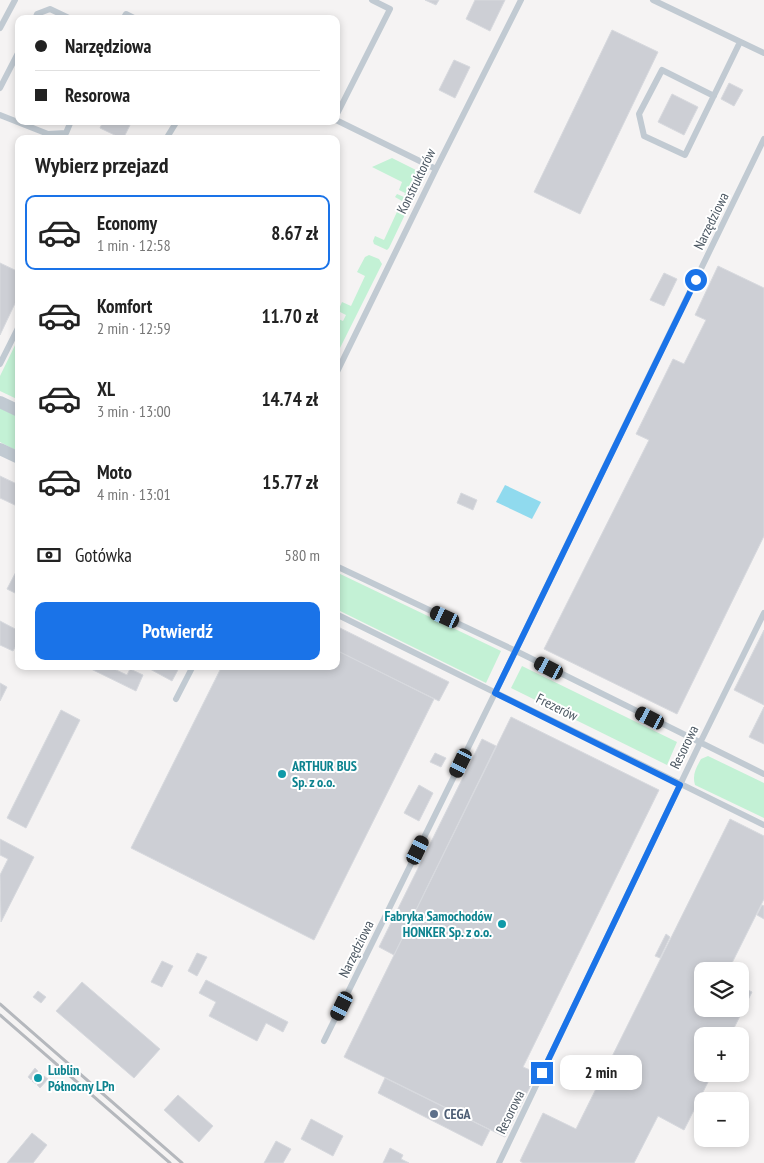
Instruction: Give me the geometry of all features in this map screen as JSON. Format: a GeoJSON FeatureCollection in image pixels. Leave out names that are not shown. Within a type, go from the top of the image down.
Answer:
{"type":"FeatureCollection","features":[{"type":"Feature","properties":{"kind":"street"},"geometry":{"type":"LineString","coordinates":[[0,402],[15,410]]}},
{"type":"Feature","properties":{"kind":"street"},"geometry":{"type":"LineString","coordinates":[[0,449],[15,456]]}},
{"type":"Feature","properties":{"kind":"lane"},"geometry":{"type":"LineString","coordinates":[[0,28],[15,0]]}},
{"type":"Feature","properties":{"kind":"lane"},"geometry":{"type":"LineString","coordinates":[[340,108],[390,9],[372,0]]}},
{"type":"Feature","properties":{"kind":"lane","name":"Konstruktorów"},"geometry":{"type":"LineString","coordinates":[[340,366],[521,0]]}},
{"type":"Feature","properties":{"kind":"lane"},"geometry":{"type":"LineString","coordinates":[[653,0],[764,53]]}},
{"type":"Feature","properties":{"kind":"lane"},"geometry":{"type":"LineString","coordinates":[[37,15],[50,9],[62,15]]}},
{"type":"Feature","properties":{"kind":"lane"},"geometry":{"type":"LineString","coordinates":[[714,96],[662,70],[639,114],[644,136],[685,154],[714,96],[740,42]]}},
{"type":"Feature","properties":{"kind":"lane"},"geometry":{"type":"LineString","coordinates":[[0,88],[15,59]]}},
{"type":"Feature","properties":{"kind":"lane"},"geometry":{"type":"LineString","coordinates":[[0,115],[15,121]]}},
{"type":"Feature","properties":{"kind":"lane"},"geometry":{"type":"LineString","coordinates":[[340,122],[436,169]]}},
{"type":"Feature","properties":{"kind":"lane"},"geometry":{"type":"LineString","coordinates":[[25,125],[48,134],[66,132],[70,125]]}},
{"type":"Feature","properties":{"kind":"lane","name":"Narzędziowa"},"geometry":{"type":"LineString","coordinates":[[324,1040],[516,651],[764,140]]}},
{"type":"Feature","properties":{"kind":"lane"},"geometry":{"type":"LineString","coordinates":[[0,364],[15,334]]}},
{"type":"Feature","properties":{"kind":"lane"},"geometry":{"type":"LineString","coordinates":[[340,568],[516,651],[764,774]]}},
{"type":"Feature","properties":{"kind":"lane","name":"Resorowa"},"geometry":{"type":"LineString","coordinates":[[499,1163],[764,613]]}},
{"type":"Feature","properties":{"kind":"lane","name":"Frezerów"},"geometry":{"type":"LineString","coordinates":[[340,616],[764,825]]}},
{"type":"Feature","properties":{"kind":"lane"},"geometry":{"type":"LineString","coordinates":[[176,699],[191,670]]}},
{"type":"Feature","properties":{"kind":"green space"},"geometry":{"type":"Polygon","coordinates":[[[392,158],[418,171],[422,179],[387,250],[374,244],[373,241],[375,236],[384,240],[402,201],[395,197],[397,194],[404,197],[405,193],[399,190],[402,182],[372,167],[392,158]]]}},
{"type":"Feature","properties":{"kind":"green space"},"geometry":{"type":"Polygon","coordinates":[[[369,255],[379,259],[382,264],[340,348],[340,320],[343,321],[346,315],[340,312],[340,306],[342,302],[351,306],[365,276],[357,272],[365,257],[369,255]]]}},
{"type":"Feature","properties":{"kind":"green space"},"geometry":{"type":"Polygon","coordinates":[[[15,345],[15,398],[0,391],[0,376],[15,345]]]}},
{"type":"Feature","properties":{"kind":"green space"},"geometry":{"type":"Polygon","coordinates":[[[0,408],[15,415],[15,450],[0,442],[0,408]]]}},
{"type":"Feature","properties":{"kind":"green space"},"geometry":{"type":"Polygon","coordinates":[[[340,574],[501,651],[486,683],[340,611],[340,574]]]}},
{"type":"Feature","properties":{"kind":"green space"},"geometry":{"type":"Polygon","coordinates":[[[522,666],[677,742],[667,765],[511,688],[522,666]]]}},
{"type":"Feature","properties":{"kind":"green space"},"geometry":{"type":"Polygon","coordinates":[[[708,756],[764,783],[764,818],[695,785],[694,775],[696,769],[701,759],[708,756]]]}},
{"type":"Feature","properties":{"kind":"water"},"geometry":{"type":"Polygon","coordinates":[[[505,485],[541,502],[532,519],[496,502],[505,485]]]}},
{"type":"Feature","properties":{"kind":"building"},"geometry":{"type":"Polygon","coordinates":[[[425,0],[439,0],[436,5],[425,0]]]}},
{"type":"Feature","properties":{"kind":"building"},"geometry":{"type":"Polygon","coordinates":[[[475,0],[505,0],[490,31],[466,19],[475,0]]]}},
{"type":"Feature","properties":{"kind":"building"},"geometry":{"type":"Polygon","coordinates":[[[612,30],[658,52],[580,214],[534,192],[612,30]]]}},
{"type":"Feature","properties":{"kind":"building"},"geometry":{"type":"Polygon","coordinates":[[[454,60],[470,67],[455,98],[439,90],[454,60]]]}},
{"type":"Feature","properties":{"kind":"building"},"geometry":{"type":"Polygon","coordinates":[[[729,83],[743,90],[734,106],[721,99],[729,83]]]}},
{"type":"Feature","properties":{"kind":"building"},"geometry":{"type":"Polygon","coordinates":[[[672,94],[698,107],[684,135],[658,122],[672,94]]]}},
{"type":"Feature","properties":{"kind":"building"},"geometry":{"type":"Polygon","coordinates":[[[101,125],[130,125],[125,135],[115,135],[100,128],[101,125]]]}},
{"type":"Feature","properties":{"kind":"building"},"geometry":{"type":"Polygon","coordinates":[[[0,263],[15,270],[15,303],[0,335],[0,263]]]}},
{"type":"Feature","properties":{"kind":"building"},"geometry":{"type":"Polygon","coordinates":[[[718,266],[764,288],[764,536],[677,714],[544,649],[649,440],[636,434],[673,359],[684,364],[706,320],[695,315],[718,266]]]}},
{"type":"Feature","properties":{"kind":"building"},"geometry":{"type":"Polygon","coordinates":[[[664,273],[677,279],[664,306],[650,300],[664,273]]]}},
{"type":"Feature","properties":{"kind":"building"},"geometry":{"type":"Polygon","coordinates":[[[0,476],[15,483],[15,505],[0,498],[0,476]]]}},
{"type":"Feature","properties":{"kind":"building"},"geometry":{"type":"Polygon","coordinates":[[[461,493],[477,500],[473,510],[457,503],[461,493]]]}},
{"type":"Feature","properties":{"kind":"building"},"geometry":{"type":"Polygon","coordinates":[[[15,574],[15,593],[7,589],[15,574]]]}},
{"type":"Feature","properties":{"kind":"building"},"geometry":{"type":"Polygon","coordinates":[[[0,621],[15,629],[15,647],[13,651],[0,645],[0,621]]]}},
{"type":"Feature","properties":{"kind":"building"},"geometry":{"type":"Polygon","coordinates":[[[340,628],[449,682],[439,701],[340,652],[340,628]]]}},
{"type":"Feature","properties":{"kind":"building"},"geometry":{"type":"Polygon","coordinates":[[[764,630],[764,705],[734,690],[764,630]]]}},
{"type":"Feature","properties":{"kind":"building","name":"ARTHUR BUS Sp. z o.o."},"geometry":{"type":"Polygon","coordinates":[[[340,652],[434,699],[314,940],[131,848],[220,670],[340,670],[340,652]]]}},
{"type":"Feature","properties":{"kind":"building"},"geometry":{"type":"Polygon","coordinates":[[[93,670],[116,670],[127,675],[130,670],[132,670],[143,675],[136,691],[93,670]]]}},
{"type":"Feature","properties":{"kind":"building"},"geometry":{"type":"Polygon","coordinates":[[[152,670],[178,670],[172,681],[152,670]]]}},
{"type":"Feature","properties":{"kind":"building"},"geometry":{"type":"Polygon","coordinates":[[[0,683],[7,687],[0,701],[0,683]]]}},
{"type":"Feature","properties":{"kind":"building"},"geometry":{"type":"Polygon","coordinates":[[[764,707],[764,744],[749,737],[764,707]]]}},
{"type":"Feature","properties":{"kind":"building"},"geometry":{"type":"Polygon","coordinates":[[[61,710],[80,720],[26,828],[7,818],[61,710]]]}},
{"type":"Feature","properties":{"kind":"building","name":"Fabryka Samochodów HONKER Sp. z o.o."},"geometry":{"type":"Polygon","coordinates":[[[511,717],[659,790],[523,1067],[537,1073],[505,1137],[344,1057],[511,717]]]}},
{"type":"Feature","properties":{"kind":"building"},"geometry":{"type":"Polygon","coordinates":[[[482,739],[496,746],[394,955],[379,947],[482,739]]]}},
{"type":"Feature","properties":{"kind":"building"},"geometry":{"type":"Polygon","coordinates":[[[435,753],[446,758],[441,767],[430,762],[435,753]]]}},
{"type":"Feature","properties":{"kind":"building"},"geometry":{"type":"Polygon","coordinates":[[[419,785],[433,793],[419,821],[404,813],[419,785]]]}},
{"type":"Feature","properties":{"kind":"building"},"geometry":{"type":"Polygon","coordinates":[[[730,819],[764,836],[764,899],[732,962],[694,962],[694,1017],[740,1017],[734,1027],[694,1027],[694,1082],[708,1082],[703,1092],[694,1092],[694,1110],[684,1130],[658,1116],[634,1163],[523,1163],[520,1161],[543,1113],[576,1129],[730,819]]]}},
{"type":"Feature","properties":{"kind":"building"},"geometry":{"type":"Polygon","coordinates":[[[0,839],[34,857],[1,922],[0,875],[8,859],[0,855],[0,839]]]}},
{"type":"Feature","properties":{"kind":"building"},"geometry":{"type":"Polygon","coordinates":[[[762,905],[764,906],[764,919],[757,915],[762,905]]]}},
{"type":"Feature","properties":{"kind":"building"},"geometry":{"type":"Polygon","coordinates":[[[666,934],[670,937],[660,958],[655,956],[666,934]]]}},
{"type":"Feature","properties":{"kind":"building"},"geometry":{"type":"Polygon","coordinates":[[[197,953],[207,957],[197,976],[188,971],[197,953]]]}},
{"type":"Feature","properties":{"kind":"building"},"geometry":{"type":"Polygon","coordinates":[[[162,961],[173,966],[162,987],[151,982],[162,961]]]}},
{"type":"Feature","properties":{"kind":"building"},"geometry":{"type":"Polygon","coordinates":[[[206,980],[288,1022],[283,1032],[266,1023],[257,1041],[209,1016],[216,1002],[199,993],[206,980]]]}},
{"type":"Feature","properties":{"kind":"building"},"geometry":{"type":"Polygon","coordinates":[[[82,982],[160,1049],[134,1078],[56,1011],[82,982]]]}},
{"type":"Feature","properties":{"kind":"building"},"geometry":{"type":"Polygon","coordinates":[[[38,991],[46,997],[41,1003],[33,997],[38,991]]]}},
{"type":"Feature","properties":{"kind":"building"},"geometry":{"type":"Polygon","coordinates":[[[35,1068],[38,1071],[31,1080],[28,1077],[35,1068]]]}},
{"type":"Feature","properties":{"kind":"building","name":"Lublin Północny LPn"},"geometry":{"type":"Polygon","coordinates":[[[40,1072],[43,1075],[36,1084],[32,1081],[40,1072]]]}},
{"type":"Feature","properties":{"kind":"building"},"geometry":{"type":"Polygon","coordinates":[[[44,1076],[48,1079],[40,1088],[37,1085],[44,1076]]]}},
{"type":"Feature","properties":{"kind":"building"},"geometry":{"type":"Polygon","coordinates":[[[385,1078],[490,1130],[482,1146],[378,1093],[385,1078]]]}},
{"type":"Feature","properties":{"kind":"building"},"geometry":{"type":"Polygon","coordinates":[[[178,1095],[213,1126],[199,1142],[164,1110],[178,1095]]]}},
{"type":"Feature","properties":{"kind":"building"},"geometry":{"type":"Polygon","coordinates":[[[311,1119],[343,1136],[333,1156],[301,1139],[311,1119]]]}},
{"type":"Feature","properties":{"kind":"building"},"geometry":{"type":"Polygon","coordinates":[[[32,1133],[47,1145],[33,1163],[7,1163],[32,1133]]]}},
{"type":"Feature","properties":{"kind":"building"},"geometry":{"type":"Polygon","coordinates":[[[276,1141],[291,1149],[283,1163],[264,1163],[276,1141]]]}},
{"type":"Feature","properties":{"kind":"building"},"geometry":{"type":"Polygon","coordinates":[[[390,1148],[403,1155],[401,1159],[409,1163],[383,1163],[390,1148]]]}},
{"type":"Feature","properties":{"kind":"railway"},"geometry":{"type":"LineString","coordinates":[[0,1004],[182,1163]]}},
{"type":"Feature","properties":{"kind":"railway"},"geometry":{"type":"LineString","coordinates":[[0,1015],[170,1163]]}},
{"type":"Feature","properties":{"kind":"place","name":"ARTHUR BUS Sp. z o.o."},"geometry":{"type":"Point","coordinates":[282,774]}},
{"type":"Feature","properties":{"kind":"place","name":"Fabryka Samochodów HONKER Sp. z o.o."},"geometry":{"type":"Point","coordinates":[502,924]}},
{"type":"Feature","properties":{"kind":"place","name":"Lublin Północny LPn"},"geometry":{"type":"Point","coordinates":[38,1078]}},
{"type":"Feature","properties":{"kind":"place","name":"CEGA"},"geometry":{"type":"Point","coordinates":[434,1114]}},
{"type":"Feature","properties":{"kind":"route"},"geometry":{"type":"LineString","coordinates":[[542,1073],[680,785],[495,693],[696,280]]}}]}
